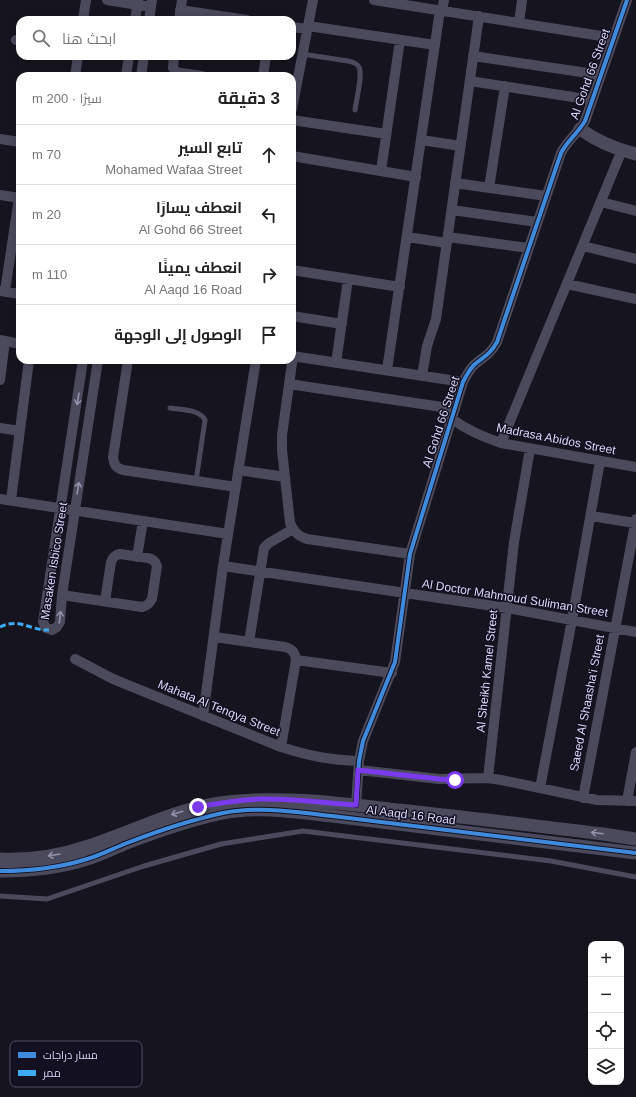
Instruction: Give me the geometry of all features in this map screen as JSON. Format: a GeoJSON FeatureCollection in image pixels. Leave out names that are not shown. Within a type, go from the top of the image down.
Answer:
{"type":"FeatureCollection","features":[{"type":"Feature","properties":{"kind":"street"},"geometry":{"type":"LineString","coordinates":[[84,16],[86,0]]}},
{"type":"Feature","properties":{"kind":"street"},"geometry":{"type":"LineString","coordinates":[[107,0],[152,3],[150,16]]}},
{"type":"Feature","properties":{"kind":"street"},"geometry":{"type":"LineString","coordinates":[[296,87],[312,0]]}},
{"type":"Feature","properties":{"kind":"street"},"geometry":{"type":"LineString","coordinates":[[374,0],[614,38]]}},
{"type":"Feature","properties":{"kind":"street"},"geometry":{"type":"LineString","coordinates":[[387,370],[435,46],[444,0]]}},
{"type":"Feature","properties":{"kind":"street"},"geometry":{"type":"LineString","coordinates":[[519,23],[522,0]]}},
{"type":"Feature","properties":{"kind":"street","name":"Al Gohd 66 Street"},"geometry":{"type":"LineString","coordinates":[[356,805],[359,766],[363,741],[392,673],[398,652],[410,554],[453,414],[468,373],[474,365],[488,355],[497,342],[560,153],[585,121],[627,0]]}},
{"type":"Feature","properties":{"kind":"street"},"geometry":{"type":"LineString","coordinates":[[135,16],[137,2]]}},
{"type":"Feature","properties":{"kind":"street"},"geometry":{"type":"LineString","coordinates":[[180,10],[220,16]]}},
{"type":"Feature","properties":{"kind":"street"},"geometry":{"type":"LineString","coordinates":[[422,376],[427,346],[436,319],[478,16]]}},
{"type":"Feature","properties":{"kind":"street"},"geometry":{"type":"LineString","coordinates":[[296,27],[400,40],[435,46]]}},
{"type":"Feature","properties":{"kind":"street"},"geometry":{"type":"LineString","coordinates":[[381,171],[400,40]]}},
{"type":"Feature","properties":{"kind":"street"},"geometry":{"type":"LineString","coordinates":[[473,56],[601,75]]}},
{"type":"Feature","properties":{"kind":"street"},"geometry":{"type":"LineString","coordinates":[[76,72],[77,60]]}},
{"type":"Feature","properties":{"kind":"street"},"geometry":{"type":"LineString","coordinates":[[127,72],[128,60]]}},
{"type":"Feature","properties":{"kind":"street"},"geometry":{"type":"LineString","coordinates":[[142,72],[143,60]]}},
{"type":"Feature","properties":{"kind":"street"},"geometry":{"type":"LineString","coordinates":[[174,60],[173,68],[176,72]]}},
{"type":"Feature","properties":{"kind":"street"},"geometry":{"type":"LineString","coordinates":[[264,72],[265,60]]}},
{"type":"Feature","properties":{"kind":"street"},"geometry":{"type":"LineString","coordinates":[[470,81],[592,100]]}},
{"type":"Feature","properties":{"kind":"street"},"geometry":{"type":"LineString","coordinates":[[489,188],[505,86]]}},
{"type":"Feature","properties":{"kind":"street"},"geometry":{"type":"LineString","coordinates":[[296,121],[386,134]]}},
{"type":"Feature","properties":{"kind":"street"},"geometry":{"type":"LineString","coordinates":[[580,129],[607,146],[636,154]]}},
{"type":"Feature","properties":{"kind":"street"},"geometry":{"type":"LineString","coordinates":[[0,139],[16,141]]}},
{"type":"Feature","properties":{"kind":"street"},"geometry":{"type":"LineString","coordinates":[[421,140],[461,146]]}},
{"type":"Feature","properties":{"kind":"street"},"geometry":{"type":"LineString","coordinates":[[501,444],[622,150]]}},
{"type":"Feature","properties":{"kind":"street"},"geometry":{"type":"LineString","coordinates":[[296,157],[416,177]]}},
{"type":"Feature","properties":{"kind":"street"},"geometry":{"type":"LineString","coordinates":[[455,183],[546,196]]}},
{"type":"Feature","properties":{"kind":"street"},"geometry":{"type":"LineString","coordinates":[[0,195],[16,197]]}},
{"type":"Feature","properties":{"kind":"street"},"geometry":{"type":"LineString","coordinates":[[601,202],[636,211]]}},
{"type":"Feature","properties":{"kind":"street"},"geometry":{"type":"LineString","coordinates":[[452,210],[537,222]]}},
{"type":"Feature","properties":{"kind":"street"},"geometry":{"type":"LineString","coordinates":[[16,219],[2,291],[16,293]]}},
{"type":"Feature","properties":{"kind":"street"},"geometry":{"type":"LineString","coordinates":[[407,237],[528,248]]}},
{"type":"Feature","properties":{"kind":"street"},"geometry":{"type":"LineString","coordinates":[[583,246],[636,259]]}},
{"type":"Feature","properties":{"kind":"street"},"geometry":{"type":"LineString","coordinates":[[296,271],[400,287]]}},
{"type":"Feature","properties":{"kind":"street"},"geometry":{"type":"LineString","coordinates":[[336,363],[348,279]]}},
{"type":"Feature","properties":{"kind":"street"},"geometry":{"type":"LineString","coordinates":[[567,284],[636,300]]}},
{"type":"Feature","properties":{"kind":"street"},"geometry":{"type":"LineString","coordinates":[[296,317],[342,324]]}},
{"type":"Feature","properties":{"kind":"street"},"geometry":{"type":"LineString","coordinates":[[0,380],[3,340],[16,343]]}},
{"type":"Feature","properties":{"kind":"street"},"geometry":{"type":"LineString","coordinates":[[296,356],[464,382]]}},
{"type":"Feature","properties":{"kind":"street"},"geometry":{"type":"LineString","coordinates":[[11,500],[28,364]]}},
{"type":"Feature","properties":{"kind":"street","name":"Masaken Isbico Street"},"geometry":{"type":"LineString","coordinates":[[82,364],[43,622],[49,630],[55,629],[59,624],[62,595],[97,364]]}},
{"type":"Feature","properties":{"kind":"street"},"geometry":{"type":"LineString","coordinates":[[127,364],[113,458],[117,468],[236,487]]}},
{"type":"Feature","properties":{"kind":"street"},"geometry":{"type":"LineString","coordinates":[[204,716],[223,566],[255,364]]}},
{"type":"Feature","properties":{"kind":"street"},"geometry":{"type":"LineString","coordinates":[[292,364],[282,435],[290,523],[293,528],[301,537],[307,539],[410,554]]}},
{"type":"Feature","properties":{"kind":"street"},"geometry":{"type":"LineString","coordinates":[[289,384],[453,414]]}},
{"type":"Feature","properties":{"kind":"street","name":"Madrasa Abidos Street"},"geometry":{"type":"LineString","coordinates":[[453,414],[473,432],[501,444],[636,467]]}},
{"type":"Feature","properties":{"kind":"street"},"geometry":{"type":"LineString","coordinates":[[0,428],[20,431]]}},
{"type":"Feature","properties":{"kind":"street","name":"Al Sheikh Kamel Street"},"geometry":{"type":"LineString","coordinates":[[488,778],[514,542],[530,449]]}},
{"type":"Feature","properties":{"kind":"street"},"geometry":{"type":"LineString","coordinates":[[540,788],[600,461]]}},
{"type":"Feature","properties":{"kind":"street"},"geometry":{"type":"LineString","coordinates":[[238,470],[285,477]]}},
{"type":"Feature","properties":{"kind":"street"},"geometry":{"type":"LineString","coordinates":[[0,499],[228,534]]}},
{"type":"Feature","properties":{"kind":"street"},"geometry":{"type":"LineString","coordinates":[[591,516],[636,521]]}},
{"type":"Feature","properties":{"kind":"street"},"geometry":{"type":"LineString","coordinates":[[138,557],[143,520]]}},
{"type":"Feature","properties":{"kind":"street","name":"Saeed Al Shaasha'i Street"},"geometry":{"type":"LineString","coordinates":[[582,798],[636,521]]}},
{"type":"Feature","properties":{"kind":"street"},"geometry":{"type":"LineString","coordinates":[[249,642],[264,548],[266,545],[293,528]]}},
{"type":"Feature","properties":{"kind":"street"},"geometry":{"type":"LineString","coordinates":[[62,595],[142,607],[146,606],[150,604],[157,566],[156,562],[152,559],[120,554],[116,555],[113,558],[105,601]]}},
{"type":"Feature","properties":{"kind":"street","name":"Al Doctor Mahmoud Suliman Street"},"geometry":{"type":"LineString","coordinates":[[223,566],[507,608],[636,632]]}},
{"type":"Feature","properties":{"kind":"street"},"geometry":{"type":"LineString","coordinates":[[214,637],[291,649],[295,654],[296,660],[281,747]]}},
{"type":"Feature","properties":{"kind":"street","name":"Mahata Al Tenqya Street"},"geometry":{"type":"LineString","coordinates":[[75,659],[112,679],[281,747],[306,755],[359,766],[439,779],[488,778],[582,798],[604,801],[631,801]]}},
{"type":"Feature","properties":{"kind":"street"},"geometry":{"type":"LineString","coordinates":[[296,660],[392,673]]}},
{"type":"Feature","properties":{"kind":"street"},"geometry":{"type":"LineString","coordinates":[[631,801],[636,752]]}},
{"type":"Feature","properties":{"kind":"street","name":"Al Aaqd 16 Road"},"geometry":{"type":"LineString","coordinates":[[0,859],[39,857],[68,852],[96,844],[176,813],[219,803],[260,799],[356,805],[603,834],[636,840]]}},
{"type":"Feature","properties":{"kind":"street","name":"Al Aaqd 16 Road"},"geometry":{"type":"LineString","coordinates":[[0,871],[37,870],[67,865],[89,859],[162,830],[192,821],[224,813],[254,810],[288,811],[636,853]]}},
{"type":"Feature","properties":{"kind":"lane"},"geometry":{"type":"LineString","coordinates":[[302,54],[348,61],[359,67],[360,74],[355,110]]}},
{"type":"Feature","properties":{"kind":"lane"},"geometry":{"type":"LineString","coordinates":[[170,408],[197,412],[202,415],[205,420],[196,481]]}},
{"type":"Feature","properties":{"kind":"lane"},"geometry":{"type":"LineString","coordinates":[[0,896],[47,899],[144,866],[221,844],[303,831],[551,861],[636,877]]}},
{"type":"Feature","properties":{"kind":"marked path"},"geometry":{"type":"LineString","coordinates":[[0,627],[13,623],[36,629],[49,630]]}},
{"type":"Feature","properties":{"kind":"cycle path"},"geometry":{"type":"LineString","coordinates":[[356,805],[359,761],[363,741],[395,662],[410,554],[463,382],[472,367],[489,353],[497,342],[561,153],[585,121],[627,0]]}},
{"type":"Feature","properties":{"kind":"cycle path"},"geometry":{"type":"LineString","coordinates":[[0,871],[66,865],[97,856],[150,834],[186,822],[223,813],[250,810],[277,810],[305,813],[636,853]]}},
{"type":"Feature","properties":{"kind":"route"},"geometry":{"type":"LineString","coordinates":[[198,807],[219,803],[260,799],[356,805],[358,770],[455,780]]}}]}
